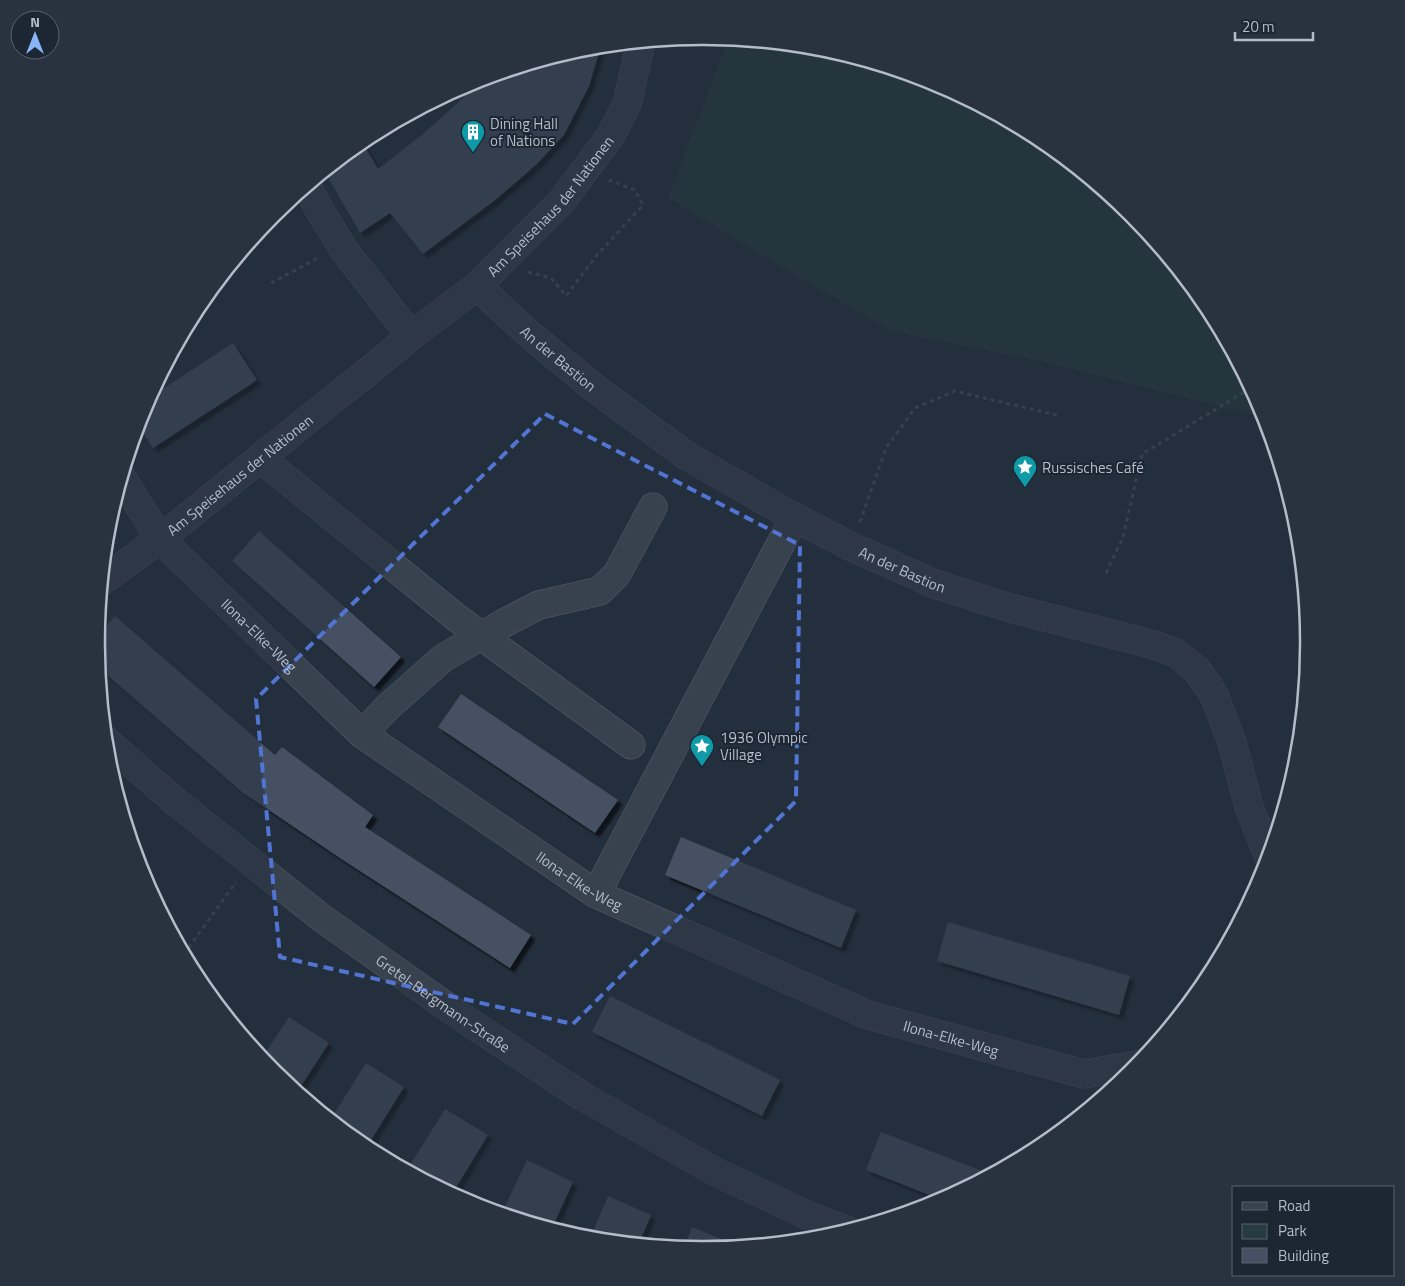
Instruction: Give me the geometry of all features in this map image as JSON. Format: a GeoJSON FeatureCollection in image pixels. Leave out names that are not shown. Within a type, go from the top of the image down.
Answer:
{"type":"FeatureCollection","features":[{"type":"Feature","properties":{"kind":"street","name":"Am Speisehaus der Nationen"},"geometry":{"type":"LineString","coordinates":[[109,576],[160,539],[411,336],[476,286],[562,202],[610,138],[627,104],[640,48]]}},
{"type":"Feature","properties":{"kind":"street"},"geometry":{"type":"LineString","coordinates":[[310,192],[341,246],[411,336]]}},
{"type":"Feature","properties":{"kind":"street","name":"An der Bastion"},"geometry":{"type":"LineString","coordinates":[[476,286],[529,334],[592,386],[687,456],[792,516],[852,547],[935,584],[1010,608],[1152,644],[1176,653],[1197,670],[1214,695],[1232,742],[1249,808],[1264,847]]}},
{"type":"Feature","properties":{"kind":"street"},"geometry":{"type":"LineString","coordinates":[[260,458],[457,618],[631,745]]}},
{"type":"Feature","properties":{"kind":"street","name":"Ilona-Elke-Weg"},"geometry":{"type":"LineString","coordinates":[[126,484],[160,539],[362,734],[596,894],[868,1015],[1084,1074],[1124,1067]]}},
{"type":"Feature","properties":{"kind":"street"},"geometry":{"type":"LineString","coordinates":[[362,734],[388,707],[443,658],[539,605],[600,591],[617,574],[653,507]]}},
{"type":"Feature","properties":{"kind":"street"},"geometry":{"type":"LineString","coordinates":[[596,894],[784,536],[792,516]]}},
{"type":"Feature","properties":{"kind":"street","name":"Gretel-Bergmann-Straße"},"geometry":{"type":"LineString","coordinates":[[114,748],[177,803],[323,919],[462,1018],[582,1096],[811,1229]]}},
{"type":"Feature","properties":{"kind":"path"},"geometry":{"type":"LineString","coordinates":[[500,263],[551,278],[566,296],[597,255],[643,205],[635,190],[586,170]]}},
{"type":"Feature","properties":{"kind":"path"},"geometry":{"type":"LineString","coordinates":[[271,283],[341,246]]}},
{"type":"Feature","properties":{"kind":"path"},"geometry":{"type":"LineString","coordinates":[[852,547],[886,448],[915,408],[955,391],[1060,416]]}},
{"type":"Feature","properties":{"kind":"path"},"geometry":{"type":"LineString","coordinates":[[1106,574],[1123,537],[1142,454],[1245,392]]}},
{"type":"Feature","properties":{"kind":"path"},"geometry":{"type":"LineString","coordinates":[[188,948],[251,861]]}},
{"type":"Feature","properties":{"kind":"highlighted area"},"geometry":{"type":"Polygon","coordinates":[[[545,414],[800,545],[796,801],[573,1024],[280,957],[256,699],[545,414]]]}},
{"type":"Feature","properties":{"kind":"green space"},"geometry":{"type":"Polygon","coordinates":[[[724,46],[781,50],[857,65],[895,77],[967,107],[1002,125],[1035,146],[1097,193],[1152,249],[1177,279],[1200,311],[1220,344],[1256,416],[1045,362],[891,331],[668,198],[724,51],[724,46]]]}},
{"type":"Feature","properties":{"kind":"building","name":"Dining Hall of Nations"},"geometry":{"type":"Polygon","coordinates":[[[599,54],[589,86],[564,135],[537,164],[494,201],[423,254],[390,213],[360,233],[328,177],[366,149],[378,169],[422,135],[465,95],[510,77],[548,65],[599,54]]]}},
{"type":"Feature","properties":{"kind":"building"},"geometry":{"type":"Polygon","coordinates":[[[233,343],[257,380],[153,448],[143,433],[161,390],[233,343]]]}},
{"type":"Feature","properties":{"kind":"building"},"geometry":{"type":"Polygon","coordinates":[[[259,531],[401,657],[374,687],[232,561],[259,531]]]}},
{"type":"Feature","properties":{"kind":"building"},"geometry":{"type":"Polygon","coordinates":[[[115,616],[275,755],[282,747],[373,815],[365,827],[531,935],[510,968],[242,792],[106,674],[105,627],[115,616]]]}},
{"type":"Feature","properties":{"kind":"building"},"geometry":{"type":"Polygon","coordinates":[[[461,694],[618,800],[595,833],[438,727],[461,694]]]}},
{"type":"Feature","properties":{"kind":"building"},"geometry":{"type":"Polygon","coordinates":[[[681,837],[856,910],[841,948],[665,875],[681,837]]]}},
{"type":"Feature","properties":{"kind":"building"},"geometry":{"type":"Polygon","coordinates":[[[948,922],[1130,976],[1119,1015],[937,961],[948,922]]]}},
{"type":"Feature","properties":{"kind":"building"},"geometry":{"type":"Polygon","coordinates":[[[610,996],[780,1080],[762,1116],[592,1032],[610,996]]]}},
{"type":"Feature","properties":{"kind":"building"},"geometry":{"type":"Polygon","coordinates":[[[289,1017],[329,1043],[301,1086],[266,1051],[289,1017]]]}},
{"type":"Feature","properties":{"kind":"building"},"geometry":{"type":"Polygon","coordinates":[[[366,1063],[404,1087],[371,1140],[334,1114],[366,1063]]]}},
{"type":"Feature","properties":{"kind":"building"},"geometry":{"type":"Polygon","coordinates":[[[445,1109],[488,1135],[456,1187],[410,1165],[445,1109]]]}},
{"type":"Feature","properties":{"kind":"building"},"geometry":{"type":"Polygon","coordinates":[[[881,1132],[982,1171],[930,1195],[866,1170],[881,1132]]]}},
{"type":"Feature","properties":{"kind":"building"},"geometry":{"type":"Polygon","coordinates":[[[527,1160],[573,1182],[554,1223],[505,1207],[527,1160]]]}},
{"type":"Feature","properties":{"kind":"building"},"geometry":{"type":"Polygon","coordinates":[[[608,1196],[651,1215],[641,1238],[593,1231],[608,1196]]]}},
{"type":"Feature","properties":{"kind":"building"},"geometry":{"type":"Polygon","coordinates":[[[692,1227],[724,1240],[702,1241],[687,1241],[692,1227]]]}},
{"type":"Feature","properties":{"kind":"place","name":"Dining Hall of Nations"},"geometry":{"type":"Point","coordinates":[473,153]}},
{"type":"Feature","properties":{"kind":"place","name":"Russisches Café"},"geometry":{"type":"Point","coordinates":[1025,488]}},
{"type":"Feature","properties":{"kind":"place","name":"1936 Olympic Village"},"geometry":{"type":"Point","coordinates":[702,767]}}]}
